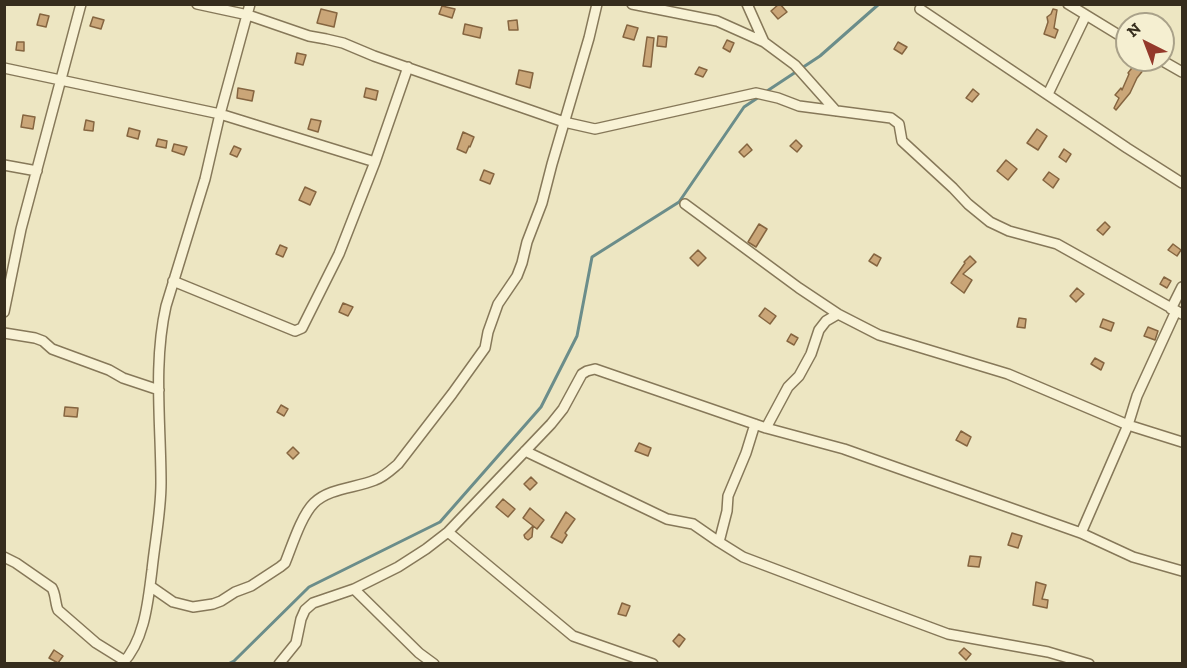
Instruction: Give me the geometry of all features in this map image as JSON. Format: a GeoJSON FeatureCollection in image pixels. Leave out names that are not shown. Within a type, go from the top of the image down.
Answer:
{"type":"FeatureCollection","features":[{"type":"Feature","properties":{"kind":"street"},"geometry":{"type":"LineString","coordinates":[[4,312],[21,229],[81,4]]}},
{"type":"Feature","properties":{"kind":"street"},"geometry":{"type":"LineString","coordinates":[[197,4],[248,15],[309,36],[342,44],[564,122],[595,129],[756,93],[799,106],[891,118],[899,124],[902,141],[990,222],[1009,231],[1057,244],[1176,312]]}},
{"type":"Feature","properties":{"kind":"street"},"geometry":{"type":"LineString","coordinates":[[4,557],[52,588],[58,610],[96,643],[124,662],[136,645],[144,620],[150,586],[161,486],[159,390],[161,326],[205,179],[250,4]]}},
{"type":"Feature","properties":{"kind":"street"},"geometry":{"type":"LineString","coordinates":[[150,586],[173,602],[193,607],[213,604],[251,586],[285,563],[312,504],[323,496],[377,480],[388,473],[398,464],[452,394],[485,348],[498,304],[517,276],[522,263],[527,242],[542,203],[597,4]]}},
{"type":"Feature","properties":{"kind":"street"},"geometry":{"type":"LineString","coordinates":[[632,4],[717,21],[764,42],[795,66],[836,111]]}},
{"type":"Feature","properties":{"kind":"street"},"geometry":{"type":"LineString","coordinates":[[747,4],[764,42]]}},
{"type":"Feature","properties":{"kind":"street"},"geometry":{"type":"LineString","coordinates":[[1068,4],[1115,33]]}},
{"type":"Feature","properties":{"kind":"street"},"geometry":{"type":"LineString","coordinates":[[920,9],[1126,148],[1182,183]]}},
{"type":"Feature","properties":{"kind":"street"},"geometry":{"type":"LineString","coordinates":[[1048,94],[1086,15]]}},
{"type":"Feature","properties":{"kind":"street"},"geometry":{"type":"LineString","coordinates":[[174,281],[299,331],[339,254],[375,162],[408,67]]}},
{"type":"Feature","properties":{"kind":"street"},"geometry":{"type":"LineString","coordinates":[[4,68],[220,114],[375,162]]}},
{"type":"Feature","properties":{"kind":"street"},"geometry":{"type":"LineString","coordinates":[[4,165],[37,171]]}},
{"type":"Feature","properties":{"kind":"street"},"geometry":{"type":"LineString","coordinates":[[685,204],[799,288],[838,314],[879,334],[1008,374],[1128,425],[1182,442]]}},
{"type":"Feature","properties":{"kind":"street"},"geometry":{"type":"LineString","coordinates":[[1081,533],[1128,425],[1137,396],[1176,312],[1182,287]]}},
{"type":"Feature","properties":{"kind":"street"},"geometry":{"type":"LineString","coordinates":[[766,428],[788,387],[799,376],[811,354],[819,330],[826,321],[838,314]]}},
{"type":"Feature","properties":{"kind":"street"},"geometry":{"type":"LineString","coordinates":[[4,333],[35,338],[43,341],[52,349],[159,390]]}},
{"type":"Feature","properties":{"kind":"street"},"geometry":{"type":"LineString","coordinates":[[279,663],[296,643],[305,610],[313,603],[354,589],[398,567],[448,532],[551,424],[563,409],[582,374],[595,369],[766,428],[844,449],[1081,533],[1133,557],[1182,571]]}},
{"type":"Feature","properties":{"kind":"street"},"geometry":{"type":"LineString","coordinates":[[719,542],[727,512],[728,496],[755,424]]}},
{"type":"Feature","properties":{"kind":"street"},"geometry":{"type":"LineString","coordinates":[[525,451],[667,519],[693,524],[744,556],[948,634],[1048,652],[1089,663]]}},
{"type":"Feature","properties":{"kind":"street"},"geometry":{"type":"LineString","coordinates":[[448,532],[573,636],[653,663]]}},
{"type":"Feature","properties":{"kind":"street"},"geometry":{"type":"LineString","coordinates":[[354,589],[419,653],[434,663]]}},
{"type":"Feature","properties":{"kind":"building"},"geometry":{"type":"Polygon","coordinates":[[[779,4],[787,12],[778,19],[771,11],[779,4]]]}},
{"type":"Feature","properties":{"kind":"building"},"geometry":{"type":"Polygon","coordinates":[[[442,6],[455,9],[452,18],[439,14],[442,6]]]}},
{"type":"Feature","properties":{"kind":"building"},"geometry":{"type":"Polygon","coordinates":[[[321,9],[337,13],[334,27],[317,23],[321,9]]]}},
{"type":"Feature","properties":{"kind":"building"},"geometry":{"type":"Polygon","coordinates":[[[1053,9],[1057,10],[1054,28],[1058,30],[1055,38],[1044,34],[1048,22],[1047,17],[1053,9]]]}},
{"type":"Feature","properties":{"kind":"building"},"geometry":{"type":"Polygon","coordinates":[[[40,14],[49,16],[46,27],[37,25],[40,14]]]}},
{"type":"Feature","properties":{"kind":"building"},"geometry":{"type":"Polygon","coordinates":[[[93,17],[104,20],[101,29],[90,26],[93,17]]]}},
{"type":"Feature","properties":{"kind":"building"},"geometry":{"type":"Polygon","coordinates":[[[517,20],[518,30],[509,30],[508,21],[517,20]]]}},
{"type":"Feature","properties":{"kind":"building"},"geometry":{"type":"Polygon","coordinates":[[[465,24],[482,28],[480,38],[463,34],[465,24]]]}},
{"type":"Feature","properties":{"kind":"building"},"geometry":{"type":"Polygon","coordinates":[[[627,25],[638,28],[634,40],[623,37],[627,25]]]}},
{"type":"Feature","properties":{"kind":"building"},"geometry":{"type":"Polygon","coordinates":[[[658,36],[667,37],[666,47],[657,46],[658,36]]]}},
{"type":"Feature","properties":{"kind":"building"},"geometry":{"type":"Polygon","coordinates":[[[647,37],[654,38],[651,67],[643,66],[647,37]]]}},
{"type":"Feature","properties":{"kind":"building"},"geometry":{"type":"Polygon","coordinates":[[[727,40],[734,43],[730,52],[723,48],[727,40]]]}},
{"type":"Feature","properties":{"kind":"building"},"geometry":{"type":"Polygon","coordinates":[[[17,42],[24,42],[24,51],[16,50],[17,42]]]}},
{"type":"Feature","properties":{"kind":"building"},"geometry":{"type":"Polygon","coordinates":[[[898,42],[907,47],[902,54],[894,49],[898,42]]]}},
{"type":"Feature","properties":{"kind":"building"},"geometry":{"type":"Polygon","coordinates":[[[297,53],[306,55],[303,65],[295,63],[297,53]]]}},
{"type":"Feature","properties":{"kind":"building"},"geometry":{"type":"Polygon","coordinates":[[[699,67],[707,70],[703,77],[695,74],[699,67]]]}},
{"type":"Feature","properties":{"kind":"building"},"geometry":{"type":"Polygon","coordinates":[[[519,70],[533,73],[530,88],[516,84],[519,70]]]}},
{"type":"Feature","properties":{"kind":"building"},"geometry":{"type":"Polygon","coordinates":[[[1142,72],[1130,93],[1116,110],[1114,108],[1119,98],[1115,95],[1121,88],[1122,90],[1128,73],[1142,72]]]}},
{"type":"Feature","properties":{"kind":"building"},"geometry":{"type":"Polygon","coordinates":[[[238,88],[254,91],[252,101],[237,98],[238,88]]]}},
{"type":"Feature","properties":{"kind":"building"},"geometry":{"type":"Polygon","coordinates":[[[366,88],[378,91],[376,100],[364,97],[366,88]]]}},
{"type":"Feature","properties":{"kind":"building"},"geometry":{"type":"Polygon","coordinates":[[[973,89],[979,94],[972,102],[966,98],[973,89]]]}},
{"type":"Feature","properties":{"kind":"building"},"geometry":{"type":"Polygon","coordinates":[[[23,115],[35,117],[33,129],[21,127],[23,115]]]}},
{"type":"Feature","properties":{"kind":"building"},"geometry":{"type":"Polygon","coordinates":[[[311,119],[321,121],[318,132],[308,129],[311,119]]]}},
{"type":"Feature","properties":{"kind":"building"},"geometry":{"type":"Polygon","coordinates":[[[86,120],[94,122],[93,131],[84,130],[86,120]]]}},
{"type":"Feature","properties":{"kind":"building"},"geometry":{"type":"Polygon","coordinates":[[[129,128],[140,131],[138,139],[127,136],[129,128]]]}},
{"type":"Feature","properties":{"kind":"building"},"geometry":{"type":"Polygon","coordinates":[[[1037,129],[1047,136],[1038,150],[1027,143],[1037,129]]]}},
{"type":"Feature","properties":{"kind":"building"},"geometry":{"type":"Polygon","coordinates":[[[463,132],[474,137],[466,153],[457,149],[463,132]]]}},
{"type":"Feature","properties":{"kind":"building"},"geometry":{"type":"Polygon","coordinates":[[[158,139],[167,141],[166,148],[156,146],[158,139]]]}},
{"type":"Feature","properties":{"kind":"building"},"geometry":{"type":"Polygon","coordinates":[[[796,140],[802,146],[797,152],[790,146],[796,140]]]}},
{"type":"Feature","properties":{"kind":"building"},"geometry":{"type":"Polygon","coordinates":[[[174,144],[187,147],[184,155],[172,151],[174,144]]]}},
{"type":"Feature","properties":{"kind":"building"},"geometry":{"type":"Polygon","coordinates":[[[747,144],[752,150],[744,157],[739,152],[747,144]]]}},
{"type":"Feature","properties":{"kind":"building"},"geometry":{"type":"Polygon","coordinates":[[[234,146],[241,149],[237,157],[230,154],[234,146]]]}},
{"type":"Feature","properties":{"kind":"building"},"geometry":{"type":"Polygon","coordinates":[[[1064,149],[1071,154],[1066,162],[1059,157],[1064,149]]]}},
{"type":"Feature","properties":{"kind":"building"},"geometry":{"type":"Polygon","coordinates":[[[1006,160],[1017,169],[1008,180],[997,171],[1006,160]]]}},
{"type":"Feature","properties":{"kind":"building"},"geometry":{"type":"Polygon","coordinates":[[[484,170],[494,174],[490,184],[480,180],[484,170]]]}},
{"type":"Feature","properties":{"kind":"building"},"geometry":{"type":"Polygon","coordinates":[[[1049,172],[1059,179],[1053,188],[1043,180],[1049,172]]]}},
{"type":"Feature","properties":{"kind":"building"},"geometry":{"type":"Polygon","coordinates":[[[305,187],[316,192],[310,205],[299,200],[305,187]]]}},
{"type":"Feature","properties":{"kind":"building"},"geometry":{"type":"Polygon","coordinates":[[[1105,222],[1110,227],[1103,235],[1097,230],[1105,222]]]}},
{"type":"Feature","properties":{"kind":"building"},"geometry":{"type":"Polygon","coordinates":[[[759,224],[767,229],[756,247],[748,242],[759,224]]]}},
{"type":"Feature","properties":{"kind":"building"},"geometry":{"type":"Polygon","coordinates":[[[1173,244],[1181,250],[1177,256],[1168,250],[1173,244]]]}},
{"type":"Feature","properties":{"kind":"building"},"geometry":{"type":"Polygon","coordinates":[[[280,245],[287,248],[283,257],[276,254],[280,245]]]}},
{"type":"Feature","properties":{"kind":"building"},"geometry":{"type":"Polygon","coordinates":[[[698,250],[706,258],[698,266],[690,258],[698,250]]]}},
{"type":"Feature","properties":{"kind":"building"},"geometry":{"type":"Polygon","coordinates":[[[874,254],[881,258],[877,266],[869,261],[874,254]]]}},
{"type":"Feature","properties":{"kind":"building"},"geometry":{"type":"Polygon","coordinates":[[[970,256],[976,262],[963,274],[972,280],[964,293],[951,283],[970,256]]]}},
{"type":"Feature","properties":{"kind":"building"},"geometry":{"type":"Polygon","coordinates":[[[1164,277],[1171,281],[1167,288],[1160,284],[1164,277]]]}},
{"type":"Feature","properties":{"kind":"building"},"geometry":{"type":"Polygon","coordinates":[[[1077,288],[1084,294],[1076,302],[1070,296],[1077,288]]]}},
{"type":"Feature","properties":{"kind":"building"},"geometry":{"type":"Polygon","coordinates":[[[343,303],[353,307],[348,316],[339,312],[343,303]]]}},
{"type":"Feature","properties":{"kind":"building"},"geometry":{"type":"Polygon","coordinates":[[[765,308],[776,316],[770,324],[759,316],[765,308]]]}},
{"type":"Feature","properties":{"kind":"building"},"geometry":{"type":"Polygon","coordinates":[[[1019,318],[1026,319],[1025,328],[1017,327],[1019,318]]]}},
{"type":"Feature","properties":{"kind":"building"},"geometry":{"type":"Polygon","coordinates":[[[1103,319],[1114,323],[1111,331],[1100,327],[1103,319]]]}},
{"type":"Feature","properties":{"kind":"building"},"geometry":{"type":"Polygon","coordinates":[[[1148,327],[1158,331],[1155,340],[1144,336],[1148,327]]]}},
{"type":"Feature","properties":{"kind":"building"},"geometry":{"type":"Polygon","coordinates":[[[791,334],[798,338],[794,345],[787,341],[791,334]]]}},
{"type":"Feature","properties":{"kind":"building"},"geometry":{"type":"Polygon","coordinates":[[[1095,358],[1104,363],[1101,370],[1091,364],[1095,358]]]}},
{"type":"Feature","properties":{"kind":"building"},"geometry":{"type":"Polygon","coordinates":[[[281,405],[288,409],[284,416],[277,412],[281,405]]]}},
{"type":"Feature","properties":{"kind":"building"},"geometry":{"type":"Polygon","coordinates":[[[65,407],[78,408],[77,417],[64,416],[65,407]]]}},
{"type":"Feature","properties":{"kind":"building"},"geometry":{"type":"Polygon","coordinates":[[[961,431],[971,437],[967,446],[956,440],[961,431]]]}},
{"type":"Feature","properties":{"kind":"building"},"geometry":{"type":"Polygon","coordinates":[[[639,443],[651,448],[648,456],[635,451],[639,443]]]}},
{"type":"Feature","properties":{"kind":"building"},"geometry":{"type":"Polygon","coordinates":[[[293,447],[299,453],[293,459],[287,453],[293,447]]]}},
{"type":"Feature","properties":{"kind":"building"},"geometry":{"type":"Polygon","coordinates":[[[531,477],[537,483],[530,490],[524,484],[531,477]]]}},
{"type":"Feature","properties":{"kind":"building"},"geometry":{"type":"Polygon","coordinates":[[[503,499],[515,509],[508,517],[496,507],[503,499]]]}},
{"type":"Feature","properties":{"kind":"building"},"geometry":{"type":"Polygon","coordinates":[[[530,508],[544,520],[537,529],[523,518],[530,508]]]}},
{"type":"Feature","properties":{"kind":"building"},"geometry":{"type":"Polygon","coordinates":[[[566,512],[575,519],[565,533],[567,535],[562,543],[551,537],[566,512]]]}},
{"type":"Feature","properties":{"kind":"building"},"geometry":{"type":"Polygon","coordinates":[[[533,526],[532,537],[528,540],[524,535],[533,526]]]}},
{"type":"Feature","properties":{"kind":"building"},"geometry":{"type":"Polygon","coordinates":[[[1012,533],[1022,536],[1018,548],[1008,545],[1012,533]]]}},
{"type":"Feature","properties":{"kind":"building"},"geometry":{"type":"Polygon","coordinates":[[[970,556],[981,557],[979,567],[968,566],[970,556]]]}},
{"type":"Feature","properties":{"kind":"building"},"geometry":{"type":"Polygon","coordinates":[[[1036,582],[1046,585],[1042,599],[1048,600],[1047,608],[1033,605],[1036,582]]]}},
{"type":"Feature","properties":{"kind":"building"},"geometry":{"type":"Polygon","coordinates":[[[622,603],[630,606],[626,616],[618,614],[622,603]]]}},
{"type":"Feature","properties":{"kind":"building"},"geometry":{"type":"Polygon","coordinates":[[[679,634],[685,639],[679,647],[673,641],[679,634]]]}},
{"type":"Feature","properties":{"kind":"building"},"geometry":{"type":"Polygon","coordinates":[[[964,648],[971,654],[966,660],[959,653],[964,648]]]}},
{"type":"Feature","properties":{"kind":"building"},"geometry":{"type":"Polygon","coordinates":[[[54,650],[63,656],[58,663],[49,658],[54,650]]]}},
{"type":"Feature","properties":{"kind":"waterway"},"geometry":{"type":"LineString","coordinates":[[764,93],[820,56],[879,4]]}},
{"type":"Feature","properties":{"kind":"waterway"},"geometry":{"type":"LineString","coordinates":[[228,664],[234,661],[309,587],[440,522],[541,407],[577,336],[592,257],[679,202],[744,107],[759,97]]}}]}
